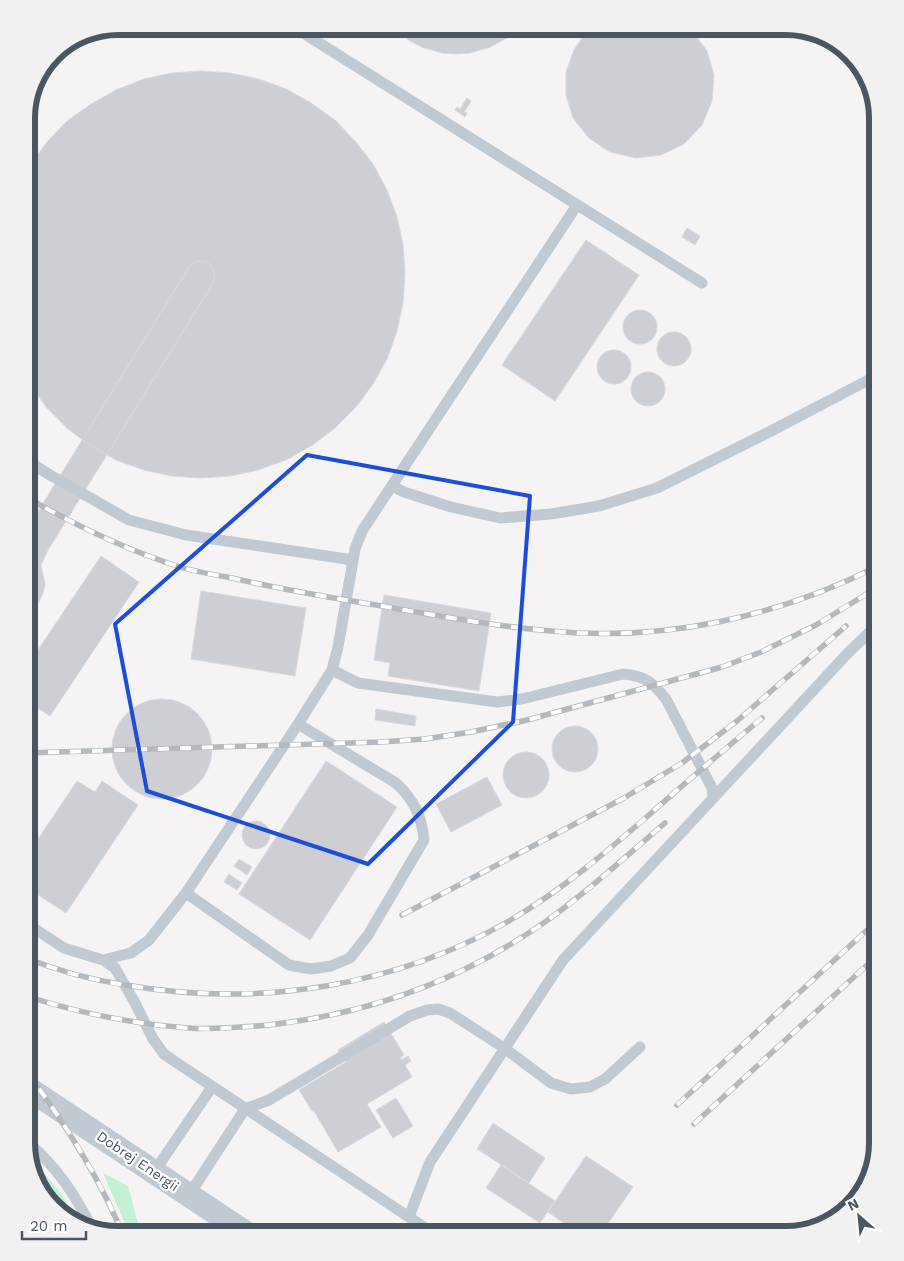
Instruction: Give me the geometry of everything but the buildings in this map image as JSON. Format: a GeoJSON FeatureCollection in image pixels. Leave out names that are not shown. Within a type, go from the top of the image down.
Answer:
{"type":"FeatureCollection","features":[{"type":"Feature","properties":{"kind":"street","name":"Dobrej Energii"},"geometry":{"type":"LineString","coordinates":[[35,1093],[236,1226]]}},
{"type":"Feature","properties":{"kind":"lane"},"geometry":{"type":"LineString","coordinates":[[306,35],[702,283]]}},
{"type":"Feature","properties":{"kind":"lane"},"geometry":{"type":"LineString","coordinates":[[103,960],[131,953],[149,940],[186,893],[332,670],[338,647],[355,549],[362,532],[577,205]]}},
{"type":"Feature","properties":{"kind":"lane"},"geometry":{"type":"LineString","coordinates":[[392,486],[404,492],[451,507],[500,518],[551,514],[599,506],[657,488],[772,431],[869,380]]}},
{"type":"Feature","properties":{"kind":"lane"},"geometry":{"type":"LineString","coordinates":[[35,466],[129,520],[186,535],[353,560]]}},
{"type":"Feature","properties":{"kind":"lane"},"geometry":{"type":"LineString","coordinates":[[409,1217],[430,1162],[563,960],[847,654],[869,633]]}},
{"type":"Feature","properties":{"kind":"lane"},"geometry":{"type":"LineString","coordinates":[[332,670],[358,683],[497,702],[522,699],[623,674],[638,675],[647,679],[666,699],[712,788],[713,798]]}},
{"type":"Feature","properties":{"kind":"lane"},"geometry":{"type":"LineString","coordinates":[[186,893],[289,965],[311,969],[331,966],[350,958],[368,935],[424,840],[422,824],[409,795],[396,783],[298,724]]}},
{"type":"Feature","properties":{"kind":"lane"},"geometry":{"type":"LineString","coordinates":[[35,928],[64,948],[103,960],[115,968],[153,1039],[164,1054],[422,1226]]}},
{"type":"Feature","properties":{"kind":"lane"},"geometry":{"type":"LineString","coordinates":[[189,1195],[246,1109],[269,1100],[410,1016],[427,1010],[438,1009],[450,1013],[504,1048],[551,1083],[571,1089],[590,1087],[605,1078],[640,1047]]}},
{"type":"Feature","properties":{"kind":"lane"},"geometry":{"type":"LineString","coordinates":[[154,1172],[212,1087]]}},
{"type":"Feature","properties":{"kind":"lane"},"geometry":{"type":"LineString","coordinates":[[36,1149],[66,1183],[87,1220]]}},
{"type":"Feature","properties":{"kind":"highlighted area"},"geometry":{"type":"Polygon","coordinates":[[[307,455],[530,496],[513,722],[368,864],[147,791],[115,624],[307,455]]]}},
{"type":"Feature","properties":{"kind":"green space"},"geometry":{"type":"Polygon","coordinates":[[[39,1167],[61,1193],[71,1211],[59,1202],[52,1193],[41,1175],[39,1167]]]}},
{"type":"Feature","properties":{"kind":"green space"},"geometry":{"type":"Polygon","coordinates":[[[103,1173],[128,1186],[139,1226],[126,1226],[103,1173]]]}},
{"type":"Feature","properties":{"kind":"railway"},"geometry":{"type":"LineString","coordinates":[[35,502],[101,536],[140,553],[186,569],[340,599],[485,623],[551,631],[636,633],[678,629],[719,622],[801,599],[869,570]]}},
{"type":"Feature","properties":{"kind":"railway"},"geometry":{"type":"LineString","coordinates":[[35,753],[381,742],[425,739],[471,732],[527,720],[722,667],[761,652],[816,625],[869,593]]}},
{"type":"Feature","properties":{"kind":"railway"},"geometry":{"type":"LineString","coordinates":[[402,915],[624,798],[682,763],[737,721],[846,626]]}},
{"type":"Feature","properties":{"kind":"railway"},"geometry":{"type":"LineString","coordinates":[[35,962],[88,978],[113,983],[176,992],[226,994],[276,992],[326,986],[375,976],[423,961],[469,942],[514,918],[550,895],[617,843],[762,718]]}},
{"type":"Feature","properties":{"kind":"railway"},"geometry":{"type":"LineString","coordinates":[[35,999],[106,1017],[147,1024],[199,1029],[268,1025],[305,1020],[378,1003],[448,977],[513,943],[576,899],[665,823]]}},
{"type":"Feature","properties":{"kind":"railway"},"geometry":{"type":"LineString","coordinates":[[677,1105],[869,928]]}},
{"type":"Feature","properties":{"kind":"railway"},"geometry":{"type":"LineString","coordinates":[[694,1124],[869,963]]}},
{"type":"Feature","properties":{"kind":"railway"},"geometry":{"type":"LineString","coordinates":[[35,1084],[80,1150],[119,1226]]}}]}
